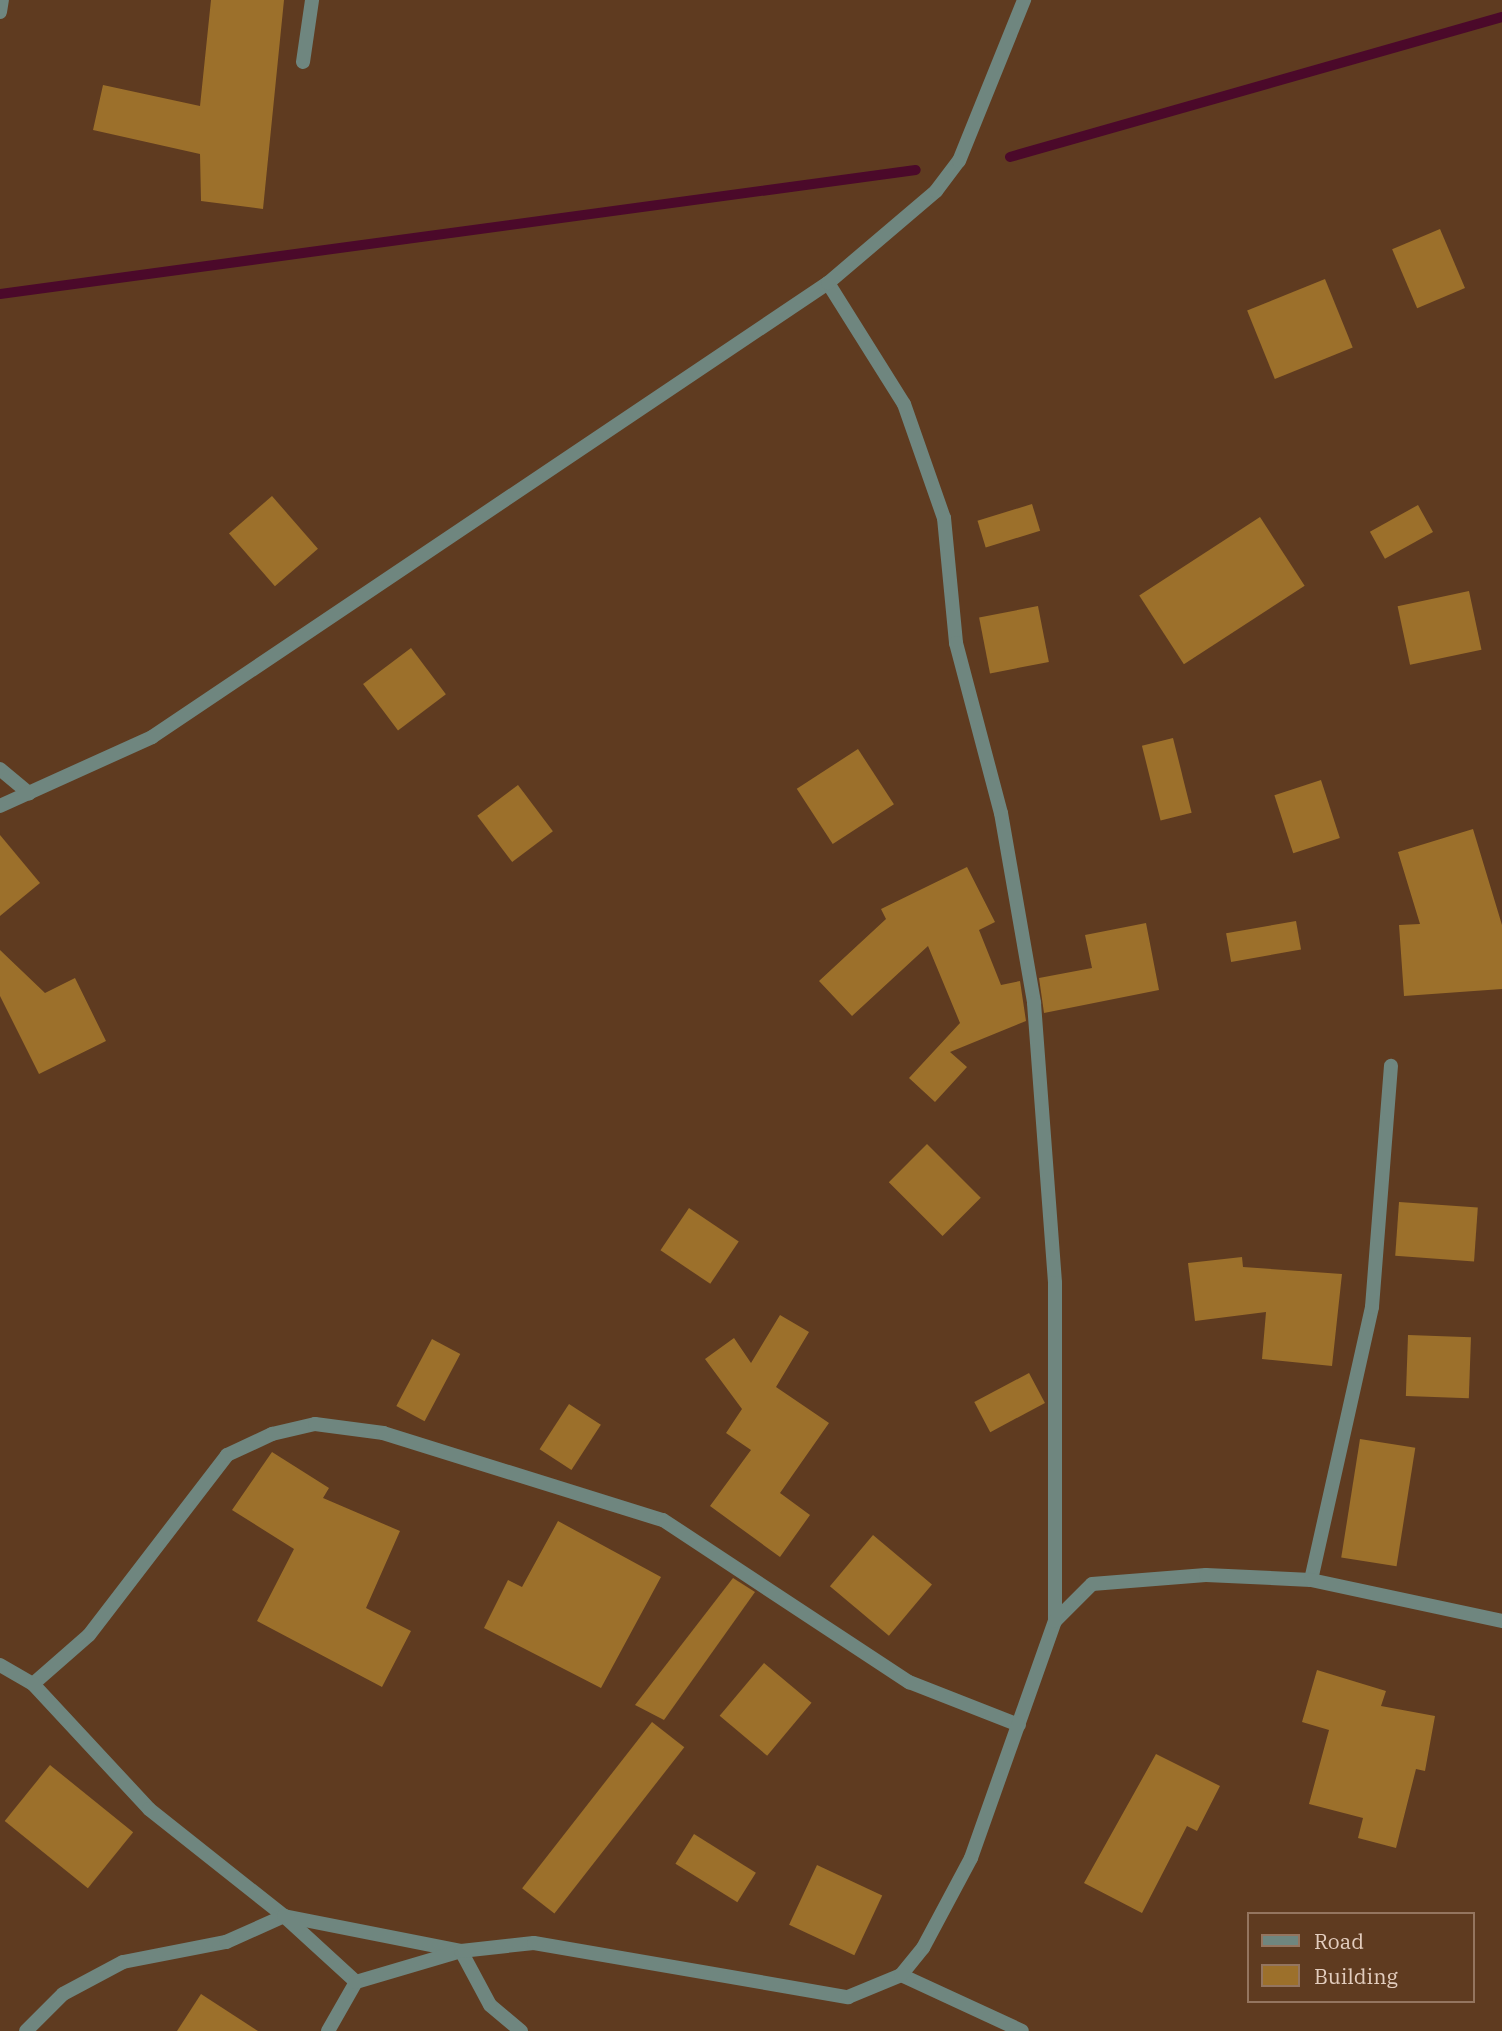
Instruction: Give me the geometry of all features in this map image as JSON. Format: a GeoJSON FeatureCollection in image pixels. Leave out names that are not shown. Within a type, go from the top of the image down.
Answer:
{"type":"FeatureCollection","features":[{"type":"Feature","properties":{"kind":"street"},"geometry":{"type":"LineString","coordinates":[[0,12],[2,0]]}},
{"type":"Feature","properties":{"kind":"street"},"geometry":{"type":"LineString","coordinates":[[303,62],[313,0]]}},
{"type":"Feature","properties":{"kind":"street"},"geometry":{"type":"LineString","coordinates":[[0,806],[152,737],[828,283],[936,191],[959,161],[1024,0]]}},
{"type":"Feature","properties":{"kind":"street"},"geometry":{"type":"LineString","coordinates":[[328,2031],[356,1982],[461,1951],[534,1943],[848,1997],[901,1975],[923,1948],[971,1858],[1055,1621],[1055,1283],[1034,1003],[1001,813],[956,643],[944,517],[904,404],[828,283]]}},
{"type":"Feature","properties":{"kind":"street"},"geometry":{"type":"LineString","coordinates":[[0,769],[29,793]]}},
{"type":"Feature","properties":{"kind":"street"},"geometry":{"type":"LineString","coordinates":[[1311,1580],[1372,1307],[1391,1066]]}},
{"type":"Feature","properties":{"kind":"street"},"geometry":{"type":"LineString","coordinates":[[33,1684],[89,1635],[227,1455],[315,1424],[383,1433],[663,1520],[909,1682],[1019,1725]]}},
{"type":"Feature","properties":{"kind":"street"},"geometry":{"type":"LineString","coordinates":[[1055,1621],[1093,1584],[1206,1575],[1311,1580],[1502,1621]]}},
{"type":"Feature","properties":{"kind":"street"},"geometry":{"type":"LineString","coordinates":[[0,1665],[33,1684],[149,1809],[284,1916],[356,1982]]}},
{"type":"Feature","properties":{"kind":"street"},"geometry":{"type":"LineString","coordinates":[[26,2031],[63,1994],[123,1962],[226,1942],[284,1916],[461,1951]]}},
{"type":"Feature","properties":{"kind":"street"},"geometry":{"type":"LineString","coordinates":[[461,1951],[490,2005],[521,2031]]}},
{"type":"Feature","properties":{"kind":"street"},"geometry":{"type":"LineString","coordinates":[[901,1975],[1022,2031]]}},
{"type":"Feature","properties":{"kind":"building"},"geometry":{"type":"Polygon","coordinates":[[[211,0],[284,0],[263,209],[201,201],[200,154],[93,130],[103,85],[200,106],[211,0]]]}},
{"type":"Feature","properties":{"kind":"building"},"geometry":{"type":"Polygon","coordinates":[[[1440,229],[1465,288],[1417,308],[1392,249],[1440,229]]]}},
{"type":"Feature","properties":{"kind":"building"},"geometry":{"type":"Polygon","coordinates":[[[1325,279],[1353,348],[1275,379],[1247,310],[1325,279]]]}},
{"type":"Feature","properties":{"kind":"building"},"geometry":{"type":"Polygon","coordinates":[[[272,496],[318,549],[275,586],[229,533],[272,496]]]}},
{"type":"Feature","properties":{"kind":"building"},"geometry":{"type":"Polygon","coordinates":[[[1032,504],[1040,531],[986,547],[977,521],[1032,504]]]}},
{"type":"Feature","properties":{"kind":"building"},"geometry":{"type":"Polygon","coordinates":[[[1418,505],[1433,532],[1385,559],[1370,532],[1418,505]]]}},
{"type":"Feature","properties":{"kind":"building"},"geometry":{"type":"Polygon","coordinates":[[[1260,517],[1305,586],[1184,664],[1139,595],[1260,517]]]}},
{"type":"Feature","properties":{"kind":"building"},"geometry":{"type":"Polygon","coordinates":[[[1469,591],[1481,650],[1410,665],[1398,606],[1469,591]]]}},
{"type":"Feature","properties":{"kind":"building"},"geometry":{"type":"Polygon","coordinates":[[[1038,606],[1049,662],[990,673],[979,617],[1038,606]]]}},
{"type":"Feature","properties":{"kind":"building"},"geometry":{"type":"Polygon","coordinates":[[[411,648],[446,694],[398,730],[363,684],[411,648]]]}},
{"type":"Feature","properties":{"kind":"building"},"geometry":{"type":"Polygon","coordinates":[[[1173,738],[1192,813],[1161,820],[1142,746],[1173,738]]]}},
{"type":"Feature","properties":{"kind":"building"},"geometry":{"type":"Polygon","coordinates":[[[858,749],[894,804],[833,844],[797,789],[858,749]]]}},
{"type":"Feature","properties":{"kind":"building"},"geometry":{"type":"Polygon","coordinates":[[[1321,780],[1340,838],[1293,853],[1274,795],[1321,780]]]}},
{"type":"Feature","properties":{"kind":"building"},"geometry":{"type":"Polygon","coordinates":[[[518,785],[553,831],[512,862],[477,816],[518,785]]]}},
{"type":"Feature","properties":{"kind":"building"},"geometry":{"type":"Polygon","coordinates":[[[1473,829],[1502,925],[1502,989],[1404,996],[1399,925],[1420,924],[1398,852],[1473,829]]]}},
{"type":"Feature","properties":{"kind":"building"},"geometry":{"type":"Polygon","coordinates":[[[0,835],[40,883],[0,916],[0,835]]]}},
{"type":"Feature","properties":{"kind":"building"},"geometry":{"type":"Polygon","coordinates":[[[967,867],[995,922],[979,930],[1001,985],[1020,981],[1026,1021],[950,1052],[967,1067],[935,1102],[909,1078],[960,1023],[928,946],[852,1016],[819,981],[886,919],[881,909],[967,867]]]}},
{"type":"Feature","properties":{"kind":"building"},"geometry":{"type":"Polygon","coordinates":[[[1296,921],[1301,950],[1231,962],[1226,933],[1296,921]]]}},
{"type":"Feature","properties":{"kind":"building"},"geometry":{"type":"Polygon","coordinates":[[[1146,923],[1159,990],[1044,1013],[1039,978],[1092,968],[1085,935],[1146,923]]]}},
{"type":"Feature","properties":{"kind":"building"},"geometry":{"type":"Polygon","coordinates":[[[0,950],[45,993],[75,978],[106,1041],[39,1074],[0,996],[0,950]]]}},
{"type":"Feature","properties":{"kind":"building"},"geometry":{"type":"Polygon","coordinates":[[[927,1144],[981,1198],[943,1236],[889,1182],[927,1144]]]}},
{"type":"Feature","properties":{"kind":"building"},"geometry":{"type":"Polygon","coordinates":[[[1399,1202],[1478,1208],[1474,1261],[1395,1256],[1399,1202]]]}},
{"type":"Feature","properties":{"kind":"building"},"geometry":{"type":"Polygon","coordinates":[[[689,1208],[739,1242],[710,1284],[660,1250],[689,1208]]]}},
{"type":"Feature","properties":{"kind":"building"},"geometry":{"type":"Polygon","coordinates":[[[1242,1257],[1243,1267],[1342,1274],[1332,1366],[1262,1359],[1266,1312],[1195,1321],[1188,1263],[1242,1257]]]}},
{"type":"Feature","properties":{"kind":"building"},"geometry":{"type":"Polygon","coordinates":[[[780,1315],[809,1332],[776,1387],[829,1423],[780,1493],[810,1515],[780,1557],[710,1506],[751,1450],[726,1433],[742,1409],[705,1359],[734,1338],[751,1363],[780,1315]]]}},
{"type":"Feature","properties":{"kind":"building"},"geometry":{"type":"Polygon","coordinates":[[[1408,1335],[1471,1337],[1469,1398],[1406,1396],[1408,1335]]]}},
{"type":"Feature","properties":{"kind":"building"},"geometry":{"type":"Polygon","coordinates":[[[432,1339],[460,1354],[425,1421],[396,1406],[432,1339]]]}},
{"type":"Feature","properties":{"kind":"building"},"geometry":{"type":"Polygon","coordinates":[[[1029,1373],[1045,1403],[990,1432],[974,1402],[1029,1373]]]}},
{"type":"Feature","properties":{"kind":"building"},"geometry":{"type":"Polygon","coordinates":[[[569,1404],[601,1425],[571,1470],[540,1449],[569,1404]]]}},
{"type":"Feature","properties":{"kind":"building"},"geometry":{"type":"Polygon","coordinates":[[[1360,1439],[1415,1448],[1397,1566],[1341,1558],[1360,1439]]]}},
{"type":"Feature","properties":{"kind":"building"},"geometry":{"type":"Polygon","coordinates":[[[272,1452],[329,1488],[323,1498],[400,1531],[366,1608],[411,1631],[382,1687],[257,1621],[294,1549],[232,1510],[272,1452]]]}},
{"type":"Feature","properties":{"kind":"building"},"geometry":{"type":"Polygon","coordinates":[[[558,1521],[661,1577],[601,1688],[484,1628],[508,1580],[522,1587],[558,1521]]]}},
{"type":"Feature","properties":{"kind":"building"},"geometry":{"type":"Polygon","coordinates":[[[873,1535],[932,1584],[889,1636],[830,1586],[873,1535]]]}},
{"type":"Feature","properties":{"kind":"building"},"geometry":{"type":"Polygon","coordinates":[[[733,1578],[755,1592],[664,1720],[635,1705],[733,1578]]]}},
{"type":"Feature","properties":{"kind":"building"},"geometry":{"type":"Polygon","coordinates":[[[764,1663],[811,1703],[767,1756],[720,1716],[764,1663]]]}},
{"type":"Feature","properties":{"kind":"building"},"geometry":{"type":"Polygon","coordinates":[[[1317,1670],[1386,1691],[1381,1706],[1435,1716],[1425,1771],[1416,1769],[1396,1848],[1358,1838],[1363,1818],[1309,1804],[1329,1730],[1302,1722],[1317,1670]]]}},
{"type":"Feature","properties":{"kind":"building"},"geometry":{"type":"Polygon","coordinates":[[[652,1722],[684,1747],[554,1914],[522,1888],[652,1722]]]}},
{"type":"Feature","properties":{"kind":"building"},"geometry":{"type":"Polygon","coordinates":[[[1156,1754],[1220,1786],[1197,1831],[1187,1826],[1142,1913],[1084,1883],[1156,1754]]]}},
{"type":"Feature","properties":{"kind":"building"},"geometry":{"type":"Polygon","coordinates":[[[50,1765],[133,1832],[88,1888],[5,1821],[50,1765]]]}},
{"type":"Feature","properties":{"kind":"building"},"geometry":{"type":"Polygon","coordinates":[[[694,1834],[756,1873],[737,1902],[675,1864],[694,1834]]]}},
{"type":"Feature","properties":{"kind":"building"},"geometry":{"type":"Polygon","coordinates":[[[817,1865],[882,1895],[854,1955],[789,1925],[817,1865]]]}},
{"type":"Feature","properties":{"kind":"building"},"geometry":{"type":"Polygon","coordinates":[[[201,1994],[258,2031],[177,2031],[201,1994]]]}},
{"type":"Feature","properties":{"kind":"waterway"},"geometry":{"type":"LineString","coordinates":[[1010,157],[1502,17]]}},
{"type":"Feature","properties":{"kind":"waterway"},"geometry":{"type":"LineString","coordinates":[[0,294],[916,170]]}}]}
